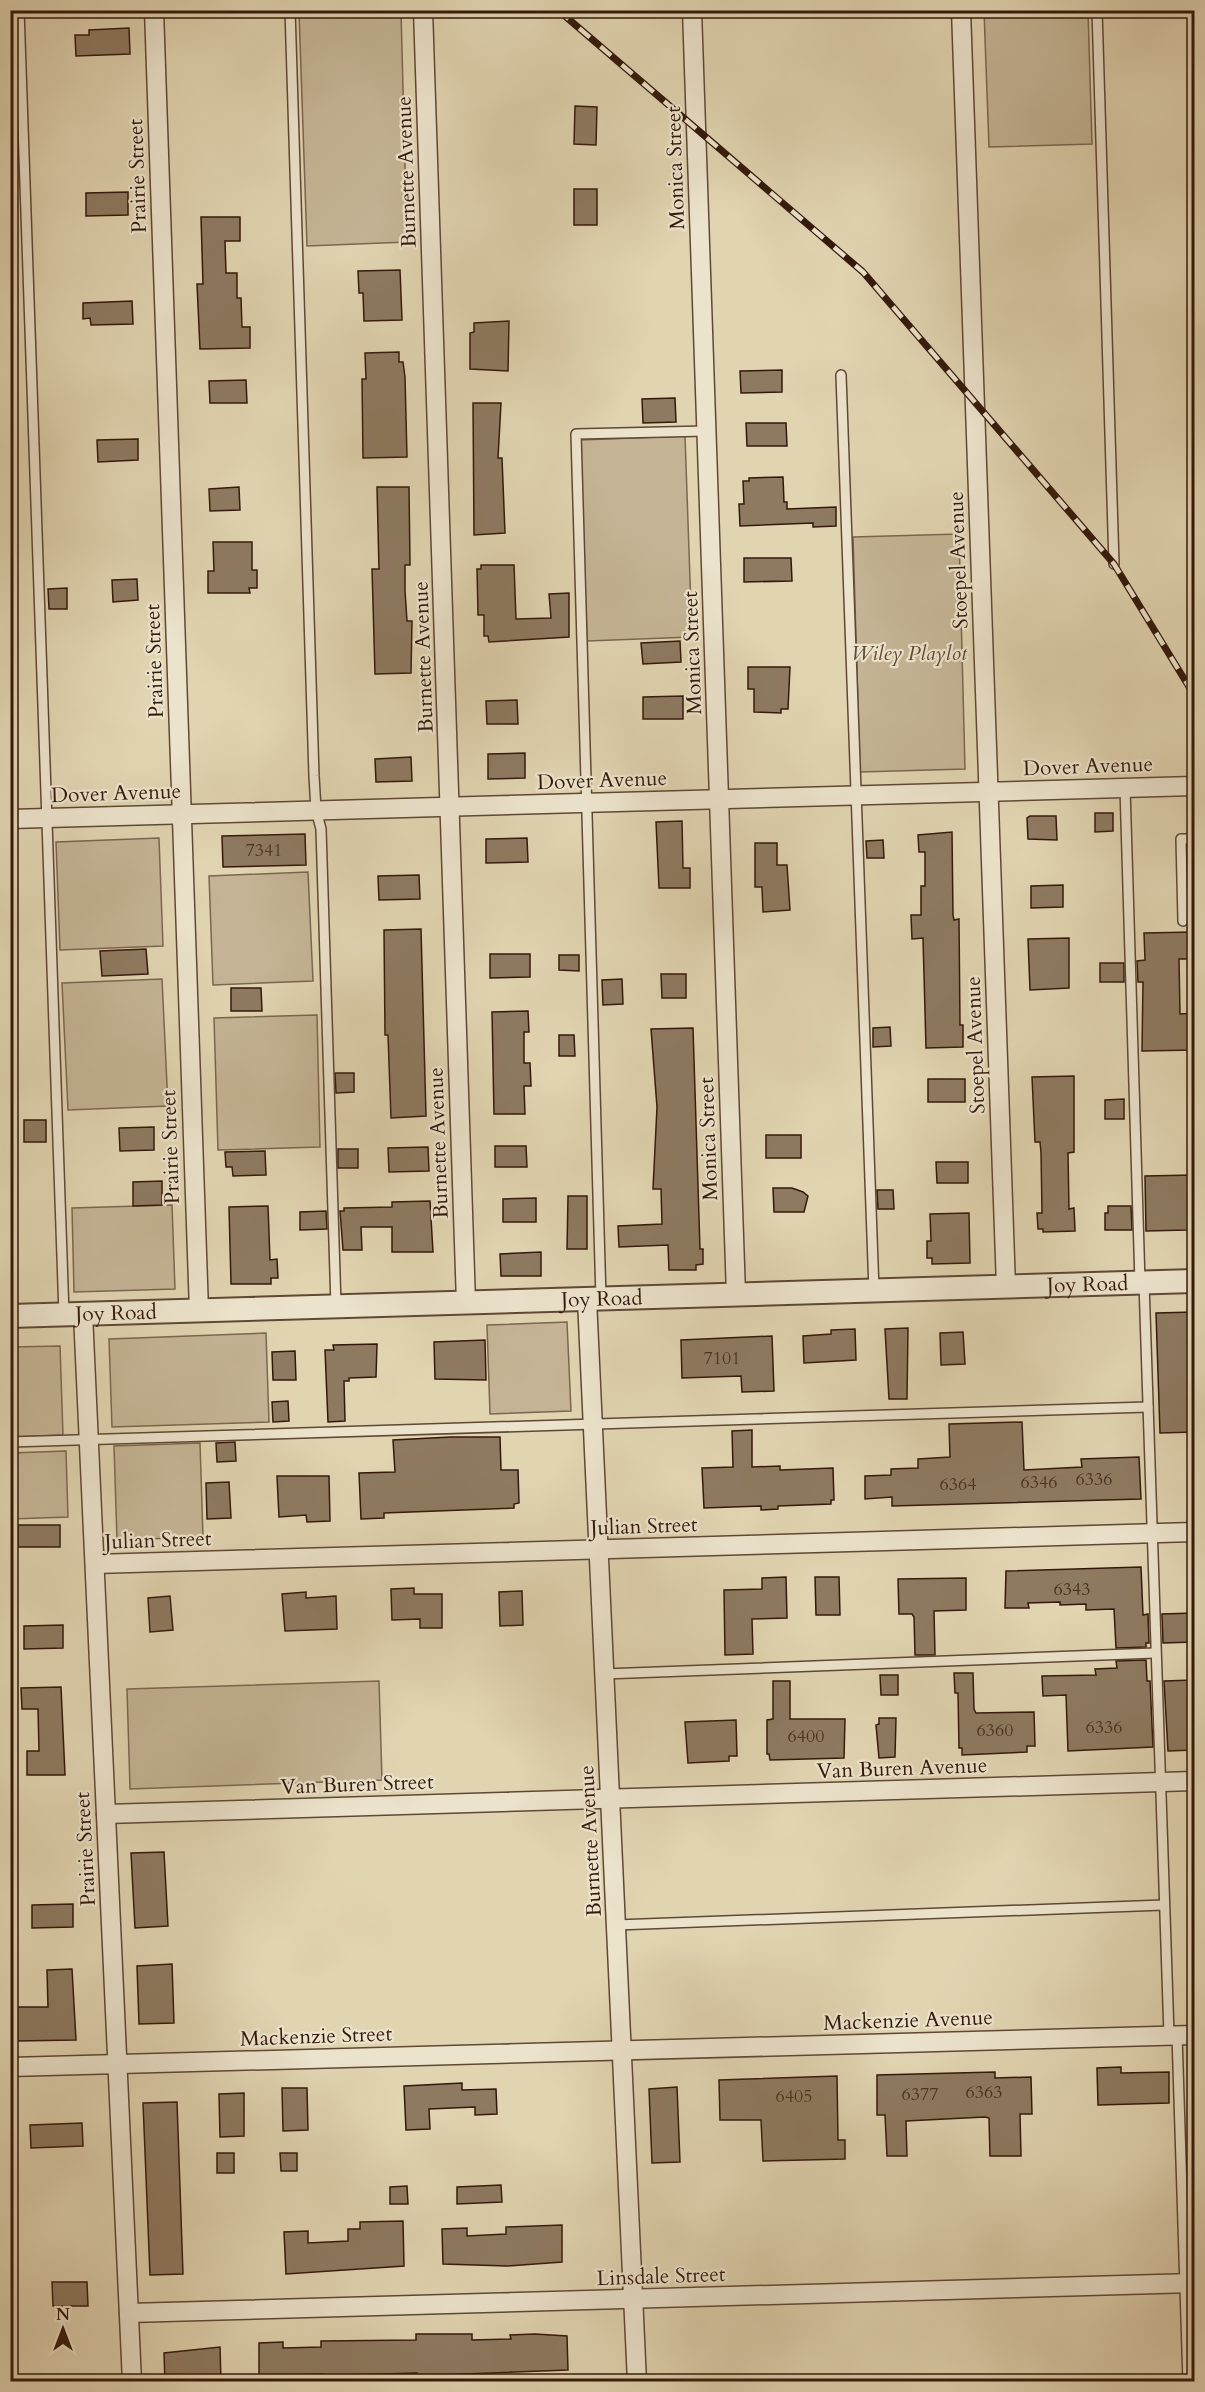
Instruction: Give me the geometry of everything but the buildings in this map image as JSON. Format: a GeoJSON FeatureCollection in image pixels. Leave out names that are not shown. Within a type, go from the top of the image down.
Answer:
{"type":"FeatureCollection","features":[{"type":"Feature","properties":{"kind":"street","name":"Prairie Street"},"geometry":{"type":"LineString","coordinates":[[154,10],[199,1311]]}},
{"type":"Feature","properties":{"kind":"street","name":"Burnette Avenue"},"geometry":{"type":"LineString","coordinates":[[423,10],[466,1303]]}},
{"type":"Feature","properties":{"kind":"street","name":"Monica Street"},"geometry":{"type":"LineString","coordinates":[[692,10],[736,1295]]}},
{"type":"Feature","properties":{"kind":"street","name":"Stoepel Avenue"},"geometry":{"type":"LineString","coordinates":[[961,10],[1006,1287]]}},
{"type":"Feature","properties":{"kind":"street","name":"Dover Avenue"},"geometry":{"type":"LineString","coordinates":[[10,819],[1194,786]]}},
{"type":"Feature","properties":{"kind":"street","name":"Joy Road"},"geometry":{"type":"LineString","coordinates":[[10,1317],[1194,1281]]}},
{"type":"Feature","properties":{"kind":"street","name":"Burnette Avenue"},"geometry":{"type":"LineString","coordinates":[[594,1299],[592,1424],[638,2382]]}},
{"type":"Feature","properties":{"kind":"street","name":"Prairie Street"},"geometry":{"type":"LineString","coordinates":[[73,1315],[89,1440],[132,2382]]}},
{"type":"Feature","properties":{"kind":"street","name":"Julian Street"},"geometry":{"type":"LineString","coordinates":[[94,1564],[1194,1532]]}},
{"type":"Feature","properties":{"kind":"street","name":"Van Buren Avenue"},"geometry":{"type":"LineString","coordinates":[[610,1799],[1194,1781]]}},
{"type":"Feature","properties":{"kind":"street","name":"Van Buren Street"},"geometry":{"type":"LineString","coordinates":[[106,1814],[610,1799]]}},
{"type":"Feature","properties":{"kind":"street","name":"Mackenzie Avenue"},"geometry":{"type":"LineString","coordinates":[[622,2050],[1180,2035]]}},
{"type":"Feature","properties":{"kind":"street","name":"Mackenzie Street"},"geometry":{"type":"LineString","coordinates":[[10,2067],[622,2050]]}},
{"type":"Feature","properties":{"kind":"street","name":"Linsdale Street"},"geometry":{"type":"LineString","coordinates":[[129,2313],[1190,2283]]}},
{"type":"Feature","properties":{"kind":"lane"},"geometry":{"type":"LineString","coordinates":[[19,10],[48,818],[73,1315]]}},
{"type":"Feature","properties":{"kind":"lane"},"geometry":{"type":"LineString","coordinates":[[290,10],[316,810],[321,829],[336,1307]]}},
{"type":"Feature","properties":{"kind":"lane"},"geometry":{"type":"LineString","coordinates":[[1097,10],[1114,564]]}},
{"type":"Feature","properties":{"kind":"lane"},"geometry":{"type":"LineString","coordinates":[[841,375],[874,1291]]}},
{"type":"Feature","properties":{"kind":"lane"},"geometry":{"type":"LineString","coordinates":[[594,1299],[586,803],[576,434],[706,430]]}},
{"type":"Feature","properties":{"kind":"lane"},"geometry":{"type":"LineString","coordinates":[[1125,788],[1164,1905],[1180,2035],[1190,2283],[1188,2382]]}},
{"type":"Feature","properties":{"kind":"lane"},"geometry":{"type":"LineString","coordinates":[[1183,921],[1181,839],[1194,839]]}},
{"type":"Feature","properties":{"kind":"lane"},"geometry":{"type":"LineString","coordinates":[[10,1442],[1148,1407]]}},
{"type":"Feature","properties":{"kind":"lane"},"geometry":{"type":"LineString","coordinates":[[604,1674],[1155,1653]]}},
{"type":"Feature","properties":{"kind":"lane"},"geometry":{"type":"LineString","coordinates":[[616,1925],[1164,1905]]}},
{"type":"Feature","properties":{"kind":"green space"},"geometry":{"type":"Polygon","coordinates":[[[299,11],[401,11],[407,242],[307,246],[299,11]]]}},
{"type":"Feature","properties":{"kind":"green space"},"geometry":{"type":"Polygon","coordinates":[[[984,11],[1088,11],[1092,144],[989,147],[984,11]]]}},
{"type":"Feature","properties":{"kind":"green space"},"geometry":{"type":"Polygon","coordinates":[[[685,436],[692,637],[587,641],[580,440],[685,436]]]}},
{"type":"Feature","properties":{"kind":"green space","name":"Wiley Playlot"},"geometry":{"type":"Polygon","coordinates":[[[959,534],[965,769],[860,772],[853,537],[959,534]]]}},
{"type":"Feature","properties":{"kind":"green space"},"geometry":{"type":"Polygon","coordinates":[[[159,838],[163,946],[60,950],[56,842],[159,838]]]}},
{"type":"Feature","properties":{"kind":"green space"},"geometry":{"type":"Polygon","coordinates":[[[308,872],[313,981],[213,985],[209,876],[308,872]]]}},
{"type":"Feature","properties":{"kind":"green space"},"geometry":{"type":"Polygon","coordinates":[[[162,979],[168,1106],[68,1110],[62,983],[162,979]]]}},
{"type":"Feature","properties":{"kind":"green space"},"geometry":{"type":"Polygon","coordinates":[[[317,1015],[320,1147],[218,1150],[214,1018],[317,1015]]]}},
{"type":"Feature","properties":{"kind":"green space"},"geometry":{"type":"Polygon","coordinates":[[[172,1205],[175,1289],[74,1292],[72,1208],[172,1205]]]}},
{"type":"Feature","properties":{"kind":"green space"},"geometry":{"type":"Polygon","coordinates":[[[567,1322],[571,1411],[490,1414],[487,1325],[567,1322]]]}},
{"type":"Feature","properties":{"kind":"green space"},"geometry":{"type":"Polygon","coordinates":[[[266,1333],[269,1422],[112,1427],[109,1339],[266,1333]]]}},
{"type":"Feature","properties":{"kind":"green space"},"geometry":{"type":"Polygon","coordinates":[[[60,1346],[63,1435],[11,1437],[11,1347],[60,1346]]]}},
{"type":"Feature","properties":{"kind":"green space"},"geometry":{"type":"Polygon","coordinates":[[[200,1443],[203,1537],[117,1540],[114,1446],[200,1443]]]}},
{"type":"Feature","properties":{"kind":"green space"},"geometry":{"type":"Polygon","coordinates":[[[66,1451],[68,1517],[11,1519],[11,1453],[66,1451]]]}},
{"type":"Feature","properties":{"kind":"green space"},"geometry":{"type":"Polygon","coordinates":[[[379,1681],[382,1780],[130,1789],[127,1689],[379,1681]]]}},
{"type":"Feature","properties":{"kind":"railway"},"geometry":{"type":"LineString","coordinates":[[558,10],[863,272],[1114,564],[1194,695]]}}]}
